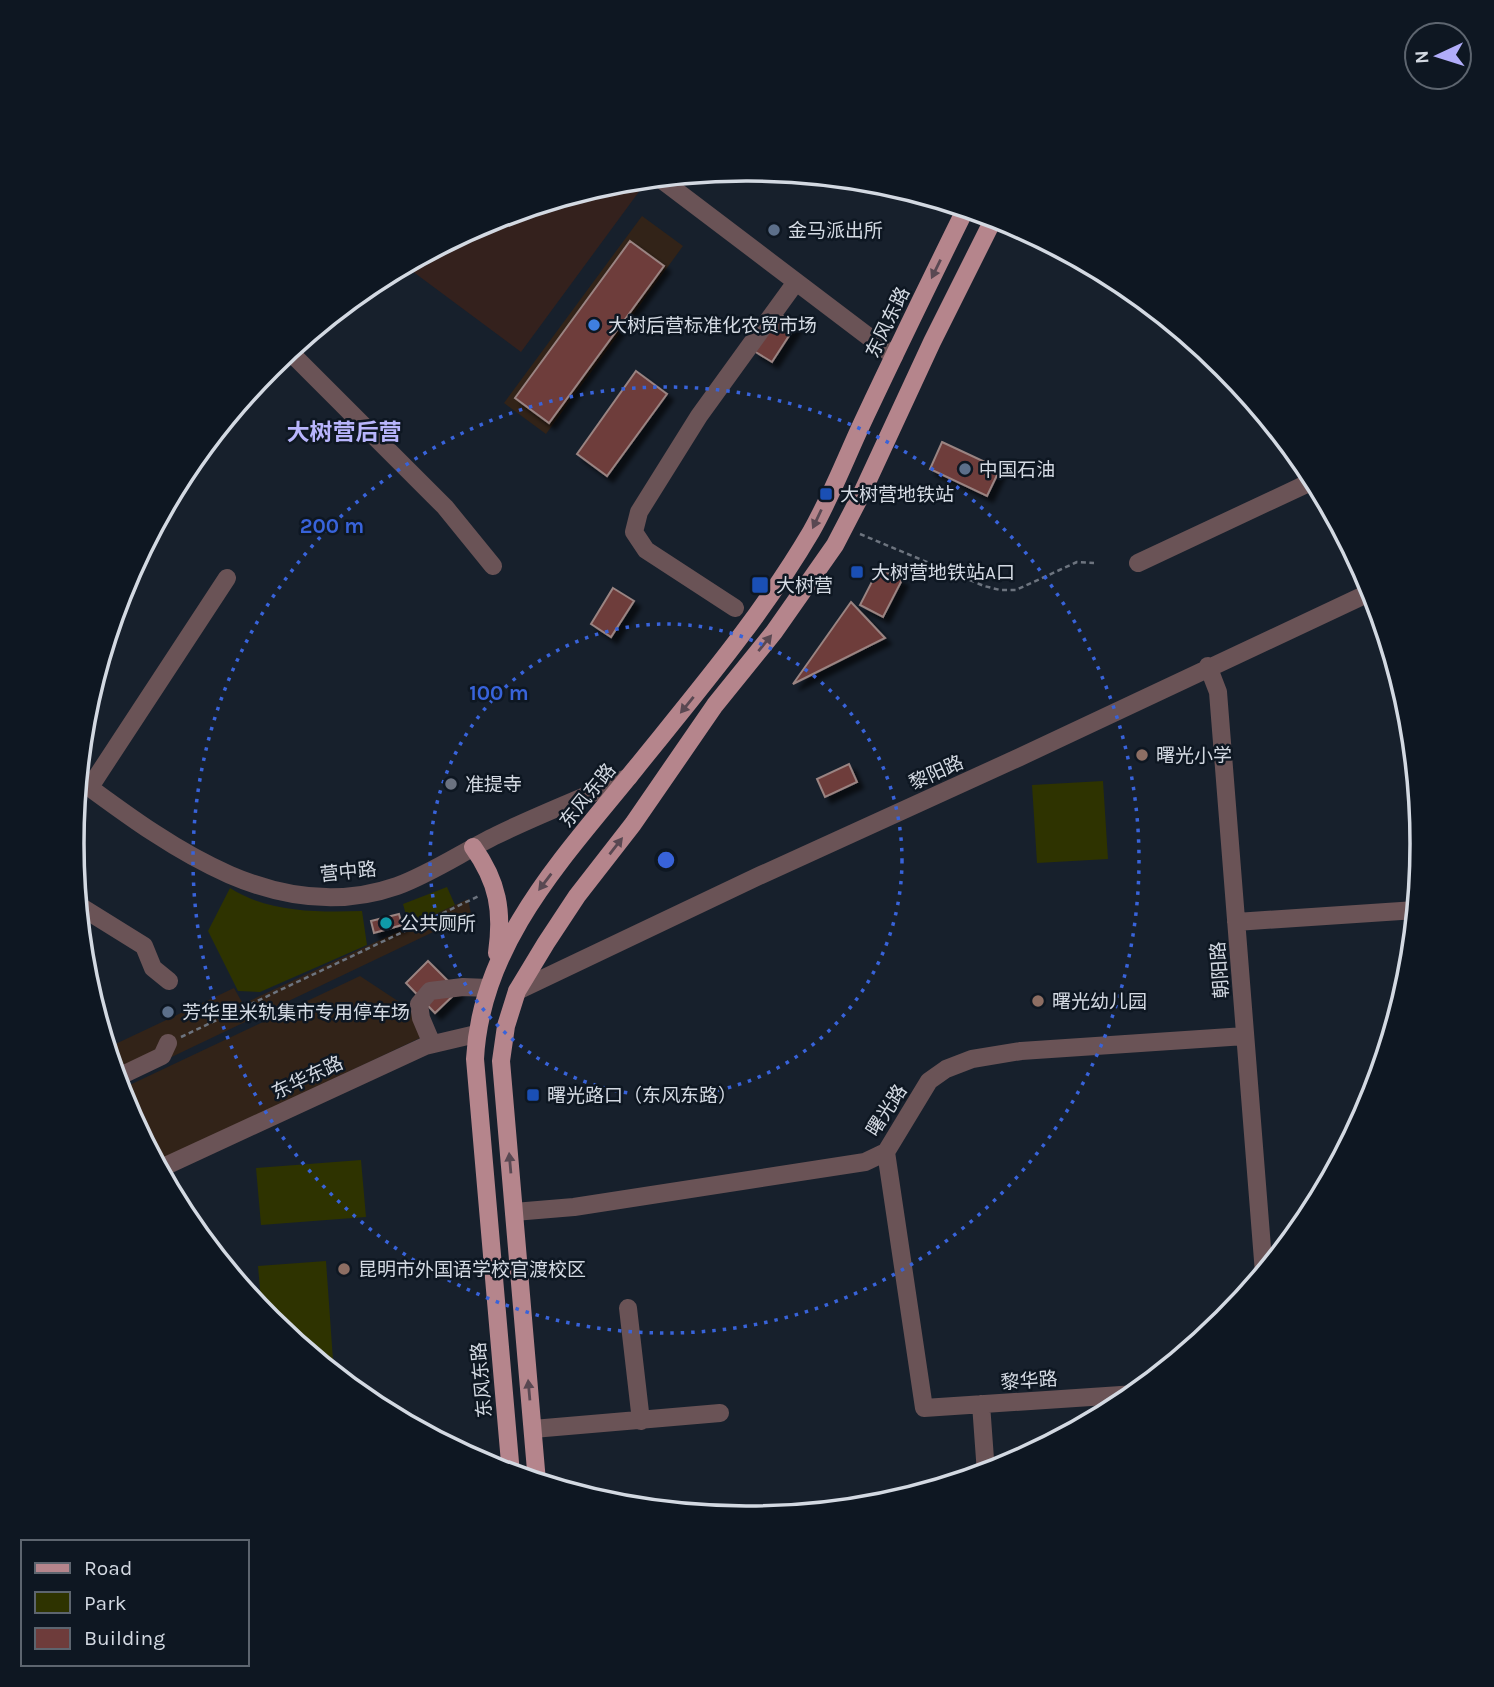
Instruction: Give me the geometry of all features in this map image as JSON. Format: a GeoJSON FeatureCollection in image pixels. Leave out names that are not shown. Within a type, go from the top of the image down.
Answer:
{"type":"FeatureCollection","features":[{"type":"Feature","properties":{"kind":"main road","name":"东风东路"},"geometry":{"type":"LineString","coordinates":[[510,1462],[478,1102],[476,1034],[496,965],[514,928],[540,889],[755,619],[812,530],[962,217]]}},
{"type":"Feature","properties":{"kind":"main road"},"geometry":{"type":"LineString","coordinates":[[536,1472],[501,1061],[506,1026],[517,991],[576,896],[633,824],[715,705],[774,632],[835,544],[863,493],[932,342],[990,227]]}},
{"type":"Feature","properties":{"kind":"main road"},"geometry":{"type":"LineString","coordinates":[[473,847],[489,868],[495,888],[500,934],[496,965]]}},
{"type":"Feature","properties":{"kind":"street"},"geometry":{"type":"LineString","coordinates":[[669,185],[894,356]]}},
{"type":"Feature","properties":{"kind":"street"},"geometry":{"type":"LineString","coordinates":[[735,608],[646,550],[634,532],[639,512],[699,415],[796,282]]}},
{"type":"Feature","properties":{"kind":"street"},"geometry":{"type":"LineString","coordinates":[[296,358],[445,508],[493,566]]}},
{"type":"Feature","properties":{"kind":"street"},"geometry":{"type":"LineString","coordinates":[[1138,564],[1304,485]]}},
{"type":"Feature","properties":{"kind":"street"},"geometry":{"type":"LineString","coordinates":[[88,778],[227,578]]}},
{"type":"Feature","properties":{"kind":"street","name":"黎阳路"},"geometry":{"type":"LineString","coordinates":[[517,991],[1362,595]]}},
{"type":"Feature","properties":{"kind":"street","name":"朝阳路"},"geometry":{"type":"LineString","coordinates":[[1208,666],[1218,692],[1263,1259]]}},
{"type":"Feature","properties":{"kind":"street","name":"营中路"},"geometry":{"type":"LineString","coordinates":[[87,785],[148,830],[228,875],[258,887],[323,897],[359,895],[398,886],[473,847],[629,777]]}},
{"type":"Feature","properties":{"kind":"street"},"geometry":{"type":"LineString","coordinates":[[1236,922],[1406,910]]}},
{"type":"Feature","properties":{"kind":"street"},"geometry":{"type":"LineString","coordinates":[[88,911],[144,946],[153,968],[169,981]]}},
{"type":"Feature","properties":{"kind":"street"},"geometry":{"type":"LineString","coordinates":[[432,1044],[421,1018],[419,1004],[430,991],[463,987],[488,988]]}},
{"type":"Feature","properties":{"kind":"street","name":"东华东路"},"geometry":{"type":"LineString","coordinates":[[168,1165],[432,1044],[476,1034]]}},
{"type":"Feature","properties":{"kind":"street","name":"曙光路"},"geometry":{"type":"LineString","coordinates":[[514,1212],[574,1208],[865,1162],[886,1152],[929,1081],[946,1069],[972,1059],[1021,1051],[1245,1036]]}},
{"type":"Feature","properties":{"kind":"street"},"geometry":{"type":"LineString","coordinates":[[125,1074],[163,1056],[168,1043]]}},
{"type":"Feature","properties":{"kind":"street","name":"黎华路"},"geometry":{"type":"LineString","coordinates":[[886,1152],[924,1408],[1114,1395]]}},
{"type":"Feature","properties":{"kind":"street"},"geometry":{"type":"LineString","coordinates":[[628,1308],[641,1421]]}},
{"type":"Feature","properties":{"kind":"street"},"geometry":{"type":"LineString","coordinates":[[981,1404],[985,1462]]}},
{"type":"Feature","properties":{"kind":"street"},"geometry":{"type":"LineString","coordinates":[[533,1429],[720,1413]]}},
{"type":"Feature","properties":{"kind":"path"},"geometry":{"type":"LineString","coordinates":[[844,527],[984,586],[1000,590],[1016,590],[1077,562],[1094,563]]}},
{"type":"Feature","properties":{"kind":"path"},"geometry":{"type":"LineString","coordinates":[[168,1043],[495,888]]}},
{"type":"Feature","properties":{"kind":"shaded area"},"geometry":{"type":"Polygon","coordinates":[[[641,189],[521,352],[412,271],[493,231],[534,216],[575,203],[641,189]]]}},
{"type":"Feature","properties":{"kind":"shaded area","name":"大树后营标准化农贸市场"},"geometry":{"type":"Polygon","coordinates":[[[642,216],[683,246],[546,434],[504,403],[642,216]]]}},
{"type":"Feature","properties":{"kind":"shaded area"},"geometry":{"type":"Polygon","coordinates":[[[468,899],[471,914],[127,1078],[115,1044],[234,988],[243,1004],[468,899]]]}},
{"type":"Feature","properties":{"kind":"shaded area"},"geometry":{"type":"Polygon","coordinates":[[[360,976],[416,1013],[420,1038],[164,1159],[130,1085],[360,976]]]}},
{"type":"Feature","properties":{"kind":"green space"},"geometry":{"type":"Polygon","coordinates":[[[1103,781],[1108,859],[1037,863],[1032,785],[1103,781]]]}},
{"type":"Feature","properties":{"kind":"green space"},"geometry":{"type":"Polygon","coordinates":[[[447,887],[455,905],[409,926],[403,904],[447,887]]]}},
{"type":"Feature","properties":{"kind":"green space"},"geometry":{"type":"Polygon","coordinates":[[[230,888],[277,907],[311,911],[362,911],[367,945],[260,992],[238,991],[208,931],[230,888]]]}},
{"type":"Feature","properties":{"kind":"green space"},"geometry":{"type":"Polygon","coordinates":[[[361,1160],[366,1217],[261,1225],[256,1168],[361,1160]]]}},
{"type":"Feature","properties":{"kind":"green space"},"geometry":{"type":"Polygon","coordinates":[[[326,1261],[333,1361],[260,1293],[258,1266],[326,1261]]]}},
{"type":"Feature","properties":{"kind":"building","name":"大树后营标准化农贸市场"},"geometry":{"type":"Polygon","coordinates":[[[630,241],[664,266],[549,423],[515,398],[630,241]]]}},
{"type":"Feature","properties":{"kind":"building"},"geometry":{"type":"Polygon","coordinates":[[[778,313],[796,325],[772,362],[754,351],[778,313]]]}},
{"type":"Feature","properties":{"kind":"building"},"geometry":{"type":"Polygon","coordinates":[[[636,371],[667,394],[607,476],[577,454],[636,371]]]}},
{"type":"Feature","properties":{"kind":"building","name":"中国石油"},"geometry":{"type":"Polygon","coordinates":[[[942,442],[1000,469],[987,496],[930,469],[942,442]]]}},
{"type":"Feature","properties":{"kind":"building"},"geometry":{"type":"Polygon","coordinates":[[[879,568],[902,580],[883,617],[860,605],[879,568]]]}},
{"type":"Feature","properties":{"kind":"building"},"geometry":{"type":"Polygon","coordinates":[[[613,588],[634,601],[611,637],[591,624],[613,588]]]}},
{"type":"Feature","properties":{"kind":"building"},"geometry":{"type":"Polygon","coordinates":[[[851,602],[885,638],[793,684],[851,602]]]}},
{"type":"Feature","properties":{"kind":"building"},"geometry":{"type":"Polygon","coordinates":[[[849,764],[857,782],[825,797],[817,779],[849,764]]]}},
{"type":"Feature","properties":{"kind":"building","name":"公共厕所"},"geometry":{"type":"Polygon","coordinates":[[[399,914],[402,925],[374,933],[371,921],[399,914]]]}},
{"type":"Feature","properties":{"kind":"building"},"geometry":{"type":"Polygon","coordinates":[[[428,961],[458,991],[435,1013],[406,983],[428,961]]]}},
{"type":"Feature","properties":{"kind":"place","name":"金马派出所"},"geometry":{"type":"Point","coordinates":[774,230]}},
{"type":"Feature","properties":{"kind":"place","name":"大树后营标准化农贸市场"},"geometry":{"type":"Point","coordinates":[594,325]}},
{"type":"Feature","properties":{"kind":"place","name":"中国石油"},"geometry":{"type":"Point","coordinates":[965,469]}},
{"type":"Feature","properties":{"kind":"place","name":"大树营地铁站"},"geometry":{"type":"Point","coordinates":[826,494]}},
{"type":"Feature","properties":{"kind":"place","name":"大树营地铁站A口"},"geometry":{"type":"Point","coordinates":[857,572]}},
{"type":"Feature","properties":{"kind":"place","name":"大树营"},"geometry":{"type":"Point","coordinates":[760,585]}},
{"type":"Feature","properties":{"kind":"place","name":"曙光小学"},"geometry":{"type":"Point","coordinates":[1142,755]}},
{"type":"Feature","properties":{"kind":"place","name":"准提寺"},"geometry":{"type":"Point","coordinates":[451,784]}},
{"type":"Feature","properties":{"kind":"place","name":"公共厕所"},"geometry":{"type":"Point","coordinates":[386,923]}},
{"type":"Feature","properties":{"kind":"place","name":"曙光幼儿园"},"geometry":{"type":"Point","coordinates":[1038,1001]}},
{"type":"Feature","properties":{"kind":"place","name":"芳华里米轨集市专用停车场"},"geometry":{"type":"Point","coordinates":[168,1012]}},
{"type":"Feature","properties":{"kind":"place","name":"曙光路口（东风东路）"},"geometry":{"type":"Point","coordinates":[533,1095]}},
{"type":"Feature","properties":{"kind":"place","name":"昆明市外国语学校官渡校区"},"geometry":{"type":"Point","coordinates":[344,1269]}},
{"type":"Feature","properties":{"kind":"district","name":"大树营后营"},"geometry":{"type":"Point","coordinates":[344,432]}}]}
